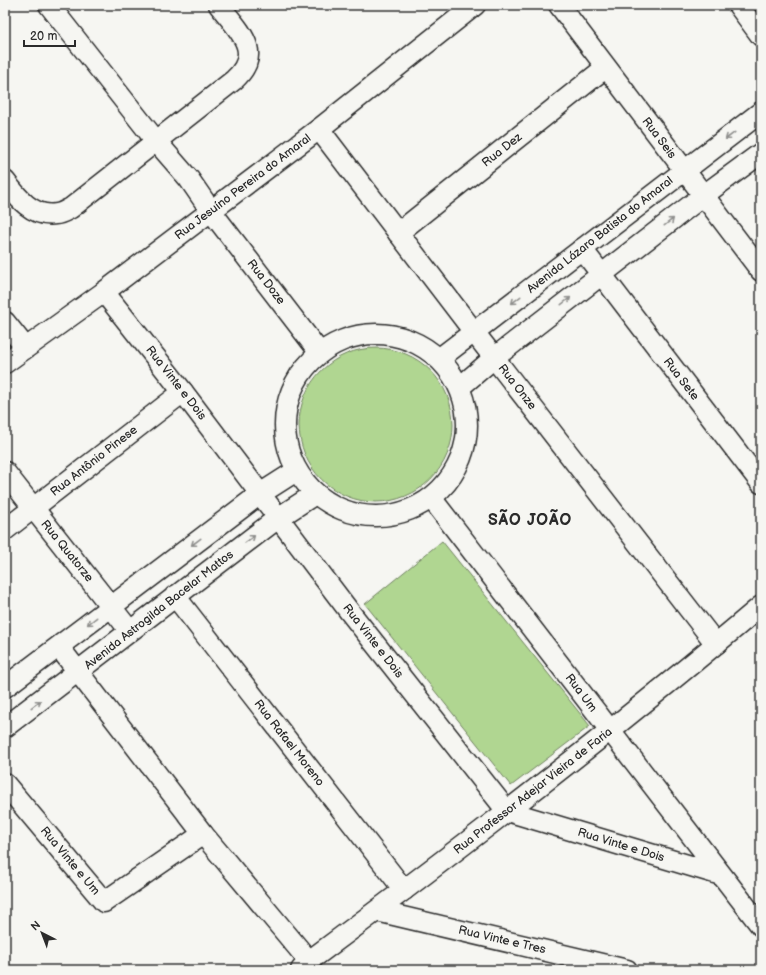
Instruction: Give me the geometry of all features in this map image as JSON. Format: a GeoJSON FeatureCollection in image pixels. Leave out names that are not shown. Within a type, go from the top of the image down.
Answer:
{"type":"FeatureCollection","features":[{"type":"Feature","properties":{"kind":"street","name":"Rua Doze"},"geometry":{"type":"LineString","coordinates":[[49,5],[156,141],[189,179],[211,211],[320,353]]}},
{"type":"Feature","properties":{"kind":"street"},"geometry":{"type":"LineString","coordinates":[[5,181],[19,199],[30,208],[42,213],[56,214],[71,208],[243,73],[247,66],[249,57],[248,48],[239,30],[219,5]]}},
{"type":"Feature","properties":{"kind":"street","name":"Rua Jesuíno Pereira do Amaral"},"geometry":{"type":"LineString","coordinates":[[5,363],[104,292],[320,129],[475,5]]}},
{"type":"Feature","properties":{"kind":"street","name":"Rua Seis"},"geometry":{"type":"LineString","coordinates":[[559,5],[605,68],[761,271]]}},
{"type":"Feature","properties":{"kind":"street"},"geometry":{"type":"LineString","coordinates":[[738,5],[761,36]]}},
{"type":"Feature","properties":{"kind":"street","name":"Rua Dez"},"geometry":{"type":"LineString","coordinates":[[398,233],[605,68]]}},
{"type":"Feature","properties":{"kind":"street","name":"Avenida Lázaro Batista do Amaral"},"geometry":{"type":"LineString","coordinates":[[440,358],[761,112]]}},
{"type":"Feature","properties":{"kind":"street","name":"Rua Onze"},"geometry":{"type":"LineString","coordinates":[[320,129],[474,332],[716,644]]}},
{"type":"Feature","properties":{"kind":"street"},"geometry":{"type":"LineString","coordinates":[[460,387],[494,358],[704,195],[761,153]]}},
{"type":"Feature","properties":{"kind":"street","name":"Rua Sete"},"geometry":{"type":"LineString","coordinates":[[582,249],[761,483]]}},
{"type":"Feature","properties":{"kind":"street","name":"Rua Vinte e Dois"},"geometry":{"type":"LineString","coordinates":[[104,292],[183,392],[349,611],[507,811],[721,875]]}},
{"type":"Feature","properties":{"kind":"street"},"geometry":{"type":"LineString","coordinates":[[5,322],[26,347]]}},
{"type":"Feature","properties":{"kind":"street"},"geometry":{"type":"LineString","coordinates":[[381,333],[412,340],[440,358],[460,387],[468,419],[465,449],[452,476],[432,498],[409,511],[385,517],[360,516],[336,508],[315,494],[296,471],[286,446],[284,420],[290,395],[302,371],[320,353],[349,338],[381,333]]}},
{"type":"Feature","properties":{"kind":"street","name":"Rua Antônio Pinese"},"geometry":{"type":"LineString","coordinates":[[5,530],[183,392]]}},
{"type":"Feature","properties":{"kind":"street"},"geometry":{"type":"LineString","coordinates":[[5,687],[260,494],[296,471]]}},
{"type":"Feature","properties":{"kind":"street","name":"Rua Quatorze"},"geometry":{"type":"LineString","coordinates":[[5,472],[130,631]]}},
{"type":"Feature","properties":{"kind":"street","name":"Avenida Astrogilda Bacelar Mattos"},"geometry":{"type":"LineString","coordinates":[[5,727],[278,518],[315,494]]}},
{"type":"Feature","properties":{"kind":"street","name":"Rua Um"},"geometry":{"type":"LineString","coordinates":[[432,498],[761,926]]}},
{"type":"Feature","properties":{"kind":"street","name":"Rua Rafael Moreno"},"geometry":{"type":"LineString","coordinates":[[175,596],[404,890]]}},
{"type":"Feature","properties":{"kind":"street","name":"Rua Professor Adejar Vieira de Faria"},"geometry":{"type":"LineString","coordinates":[[305,966],[610,731],[761,606]]}},
{"type":"Feature","properties":{"kind":"street"},"geometry":{"type":"LineString","coordinates":[[59,647],[305,966]]}},
{"type":"Feature","properties":{"kind":"street","name":"Rua Vinte e Um"},"geometry":{"type":"LineString","coordinates":[[5,784],[104,902],[203,834]]}},
{"type":"Feature","properties":{"kind":"street","name":"Rua Vinte e Tres"},"geometry":{"type":"LineString","coordinates":[[377,911],[627,970]]}},
{"type":"Feature","properties":{"kind":"green space"},"geometry":{"type":"Polygon","coordinates":[[[368,348],[384,348],[406,354],[431,370],[447,395],[452,410],[452,440],[447,455],[431,480],[419,489],[398,499],[384,502],[368,502],[354,499],[340,493],[327,485],[316,474],[302,447],[299,433],[299,417],[302,403],[308,389],[316,376],[327,365],[354,351],[368,348]]]}},
{"type":"Feature","properties":{"kind":"green space"},"geometry":{"type":"Polygon","coordinates":[[[442,541],[590,726],[511,786],[365,604],[442,541]]]}},
{"type":"Feature","properties":{"kind":"district","name":"SÃO JOÃO"},"geometry":{"type":"Point","coordinates":[530,520]}}]}
